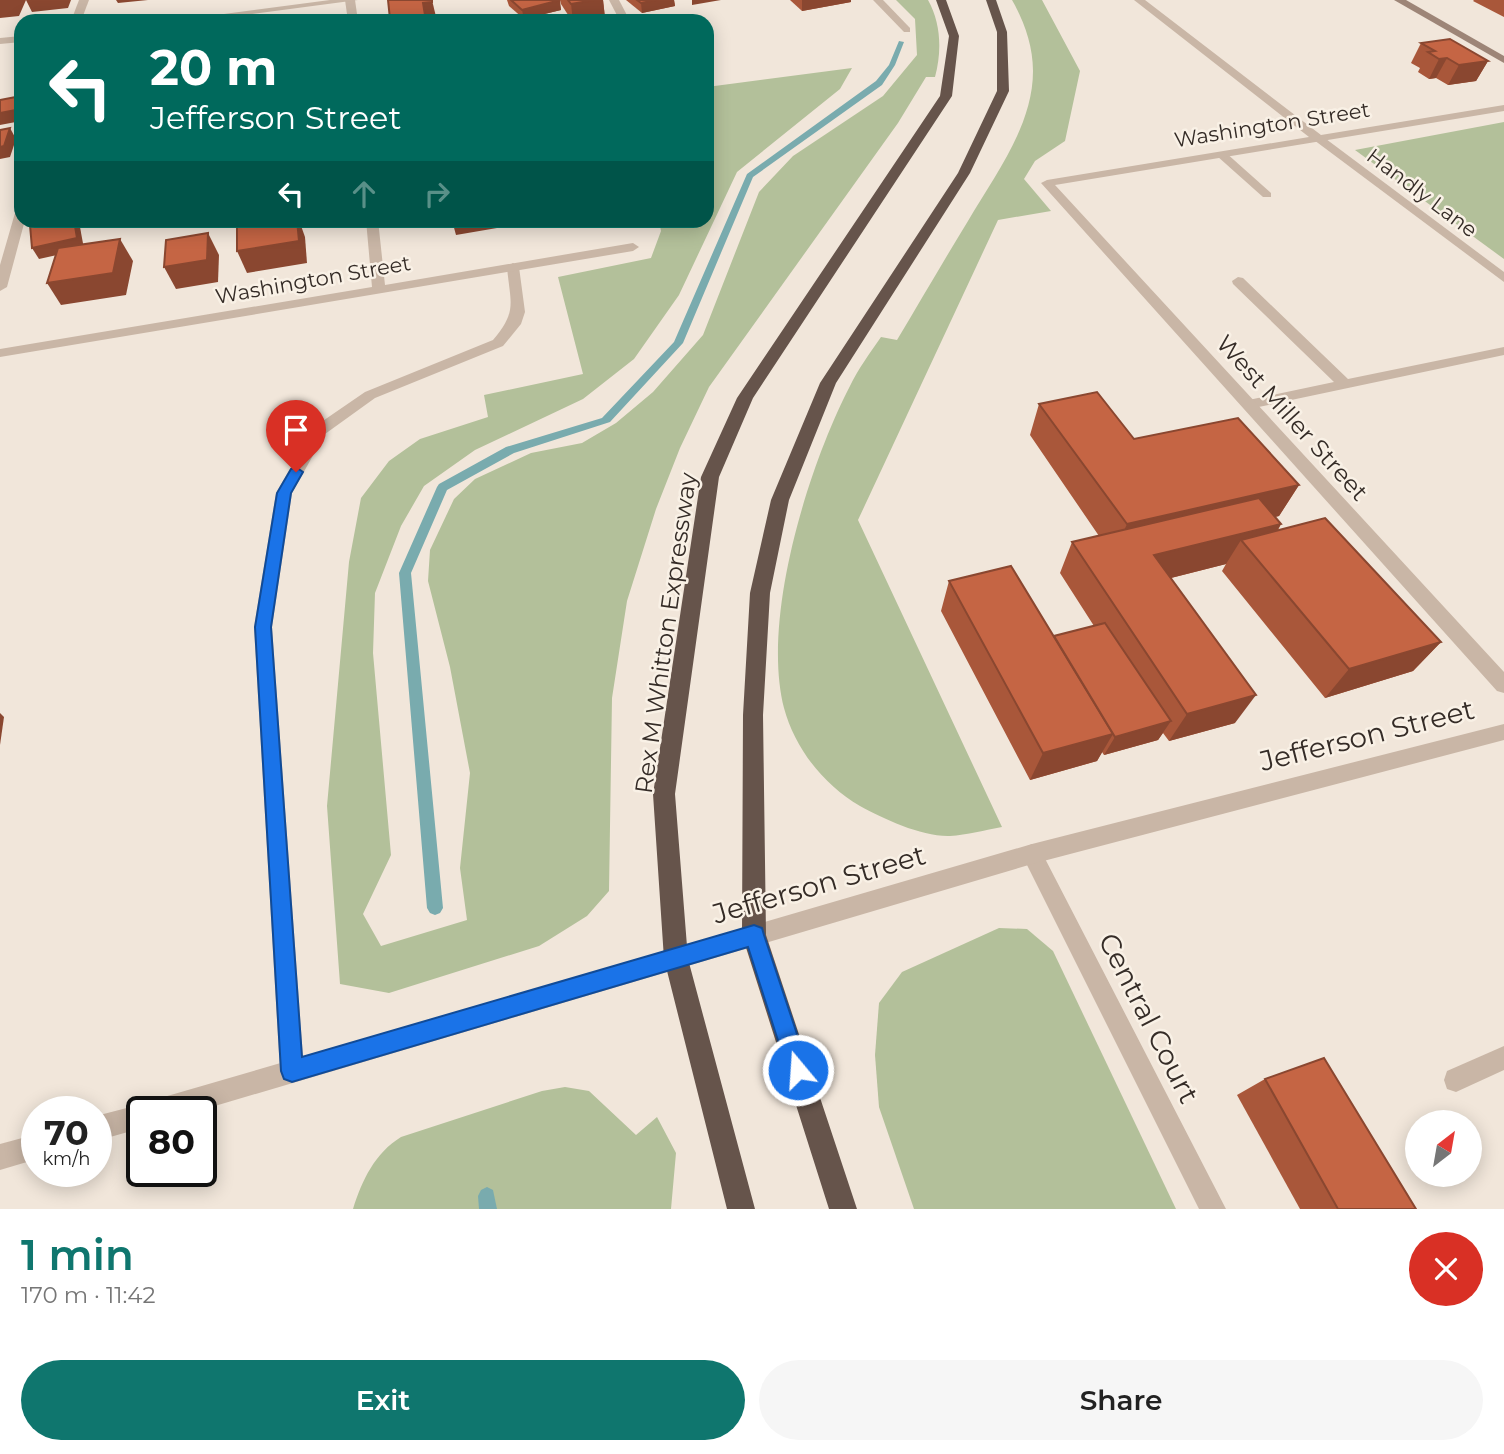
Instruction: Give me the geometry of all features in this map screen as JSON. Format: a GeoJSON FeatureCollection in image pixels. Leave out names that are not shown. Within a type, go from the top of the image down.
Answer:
{"type":"FeatureCollection","features":[{"type":"Feature","properties":{"kind":"highway","name":"Rex M Whitton Expressway"},"geometry":{"type":"LineString","coordinates":[[741,1209],[676,959],[664,794],[710,477],[745,398],[946,96],[955,51],[954,24],[941,0]]}},
{"type":"Feature","properties":{"kind":"highway"},"geometry":{"type":"LineString","coordinates":[[843,1209],[754,935],[753,715],[760,593],[780,500],[828,383],[964,173],[1003,91],[1002,32],[991,0]]}},
{"type":"Feature","properties":{"kind":"main road"},"geometry":{"type":"LineString","coordinates":[[1399,0],[1504,60]]}},
{"type":"Feature","properties":{"kind":"street"},"geometry":{"type":"LineString","coordinates":[[234,14],[351,0]]}},
{"type":"Feature","properties":{"kind":"street"},"geometry":{"type":"LineString","coordinates":[[878,0],[907,30]]}},
{"type":"Feature","properties":{"kind":"street","name":"Handly Lane"},"geometry":{"type":"LineString","coordinates":[[1139,0],[1504,278]]}},
{"type":"Feature","properties":{"kind":"street","name":"Washington Street"},"geometry":{"type":"LineString","coordinates":[[1046,183],[1504,108]]}},
{"type":"Feature","properties":{"kind":"street"},"geometry":{"type":"LineString","coordinates":[[1221,154],[1267,195]]}},
{"type":"Feature","properties":{"kind":"street","name":"West Miller Street"},"geometry":{"type":"LineString","coordinates":[[1046,183],[1504,685]]}},
{"type":"Feature","properties":{"kind":"street"},"geometry":{"type":"LineString","coordinates":[[0,287],[17,228]]}},
{"type":"Feature","properties":{"kind":"street"},"geometry":{"type":"LineString","coordinates":[[373,228],[379,290]]}},
{"type":"Feature","properties":{"kind":"street","name":"Washington Street"},"geometry":{"type":"LineString","coordinates":[[0,353],[633,247]]}},
{"type":"Feature","properties":{"kind":"street"},"geometry":{"type":"LineString","coordinates":[[292,1071],[263,627],[284,493],[320,431],[360,402],[498,343],[514,324],[518,312],[513,267]]}},
{"type":"Feature","properties":{"kind":"street"},"geometry":{"type":"LineString","coordinates":[[1238,281],[1345,384]]}},
{"type":"Feature","properties":{"kind":"street"},"geometry":{"type":"LineString","coordinates":[[1249,404],[1504,351]]}},
{"type":"Feature","properties":{"kind":"street","name":"Jefferson Street"},"geometry":{"type":"LineString","coordinates":[[207,1096],[1032,854],[1504,732]]}},
{"type":"Feature","properties":{"kind":"street","name":"Central Court"},"geometry":{"type":"LineString","coordinates":[[1032,854],[1213,1209]]}},
{"type":"Feature","properties":{"kind":"street"},"geometry":{"type":"LineString","coordinates":[[1456,1080],[1504,1058]]}},
{"type":"Feature","properties":{"kind":"street"},"geometry":{"type":"LineString","coordinates":[[0,1157],[21,1151]]}},
{"type":"Feature","properties":{"kind":"green space"},"geometry":{"type":"Polygon","coordinates":[[[896,0],[928,0],[936,18],[939,37],[935,77],[926,77],[898,123],[709,387],[680,448],[656,509],[627,601],[612,698],[609,891],[587,916],[539,946],[389,993],[340,984],[327,806],[349,562],[361,498],[389,461],[420,439],[488,417],[484,395],[583,374],[558,277],[651,258],[660,228],[711,228],[679,295],[634,359],[583,399],[475,450],[424,486],[401,526],[375,593],[373,653],[391,855],[363,914],[381,946],[467,920],[460,868],[470,773],[450,667],[428,581],[430,550],[454,499],[475,479],[531,453],[582,443],[616,423],[653,392],[703,335],[759,192],[793,156],[883,96],[917,55],[915,19],[896,0]]]}},
{"type":"Feature","properties":{"kind":"green space"},"geometry":{"type":"Polygon","coordinates":[[[1012,0],[1042,0],[1080,71],[1065,141],[1035,161],[1024,179],[1051,211],[998,220],[858,520],[1002,827],[963,835],[939,836],[904,826],[860,806],[823,777],[795,738],[784,708],[779,672],[779,632],[793,544],[805,500],[834,419],[860,367],[881,337],[897,340],[1020,131],[1031,91],[1033,62],[1027,34],[1012,0]]]}},
{"type":"Feature","properties":{"kind":"green space"},"geometry":{"type":"Polygon","coordinates":[[[852,68],[840,89],[737,172],[714,221],[714,86],[852,68]]]}},
{"type":"Feature","properties":{"kind":"green space"},"geometry":{"type":"Polygon","coordinates":[[[1504,122],[1504,259],[1355,150],[1504,122]]]}},
{"type":"Feature","properties":{"kind":"green space"},"geometry":{"type":"Polygon","coordinates":[[[999,928],[1027,929],[1053,951],[1176,1209],[914,1209],[879,1107],[875,1055],[879,1003],[902,972],[999,928]]]}},
{"type":"Feature","properties":{"kind":"green space"},"geometry":{"type":"Polygon","coordinates":[[[565,1087],[589,1091],[636,1135],[657,1117],[676,1153],[671,1209],[353,1209],[377,1159],[401,1137],[542,1091],[565,1087]]]}},
{"type":"Feature","properties":{"kind":"building"},"geometry":{"type":"Polygon","coordinates":[[[388,0],[432,0],[423,3],[425,14],[389,14],[388,0]]]}},
{"type":"Feature","properties":{"kind":"building"},"geometry":{"type":"Polygon","coordinates":[[[511,0],[560,0],[522,10],[511,0]]]}},
{"type":"Feature","properties":{"kind":"building"},"geometry":{"type":"Polygon","coordinates":[[[568,0],[594,0],[571,4],[568,0]]]}},
{"type":"Feature","properties":{"kind":"building"},"geometry":{"type":"Polygon","coordinates":[[[1450,39],[1488,61],[1459,65],[1447,58],[1439,59],[1428,52],[1435,51],[1421,43],[1450,39]]]}},
{"type":"Feature","properties":{"kind":"building"},"geometry":{"type":"Polygon","coordinates":[[[14,97],[14,110],[0,113],[0,100],[14,97]]]}},
{"type":"Feature","properties":{"kind":"building"},"geometry":{"type":"Polygon","coordinates":[[[10,128],[4,146],[0,147],[0,130],[10,128]]]}},
{"type":"Feature","properties":{"kind":"building"},"geometry":{"type":"Polygon","coordinates":[[[30,228],[75,228],[77,238],[32,248],[30,228]]]}},
{"type":"Feature","properties":{"kind":"building"},"geometry":{"type":"Polygon","coordinates":[[[237,228],[298,228],[299,241],[237,251],[237,228]]]}},
{"type":"Feature","properties":{"kind":"building"},"geometry":{"type":"Polygon","coordinates":[[[208,233],[207,260],[164,267],[166,240],[208,233]]]}},
{"type":"Feature","properties":{"kind":"building"},"geometry":{"type":"Polygon","coordinates":[[[120,239],[113,273],[47,283],[58,248],[120,239]]]}},
{"type":"Feature","properties":{"kind":"building"},"geometry":{"type":"Polygon","coordinates":[[[1097,392],[1134,439],[1238,418],[1299,485],[1127,524],[1039,404],[1097,392]]]}},
{"type":"Feature","properties":{"kind":"building"},"geometry":{"type":"Polygon","coordinates":[[[1259,498],[1281,524],[1154,555],[1256,695],[1187,714],[1072,542],[1259,498]]]}},
{"type":"Feature","properties":{"kind":"building"},"geometry":{"type":"Polygon","coordinates":[[[1325,518],[1441,642],[1349,669],[1241,540],[1325,518]]]}},
{"type":"Feature","properties":{"kind":"building"},"geometry":{"type":"Polygon","coordinates":[[[1011,566],[1113,734],[1043,753],[949,581],[1011,566]]]}},
{"type":"Feature","properties":{"kind":"building"},"geometry":{"type":"Polygon","coordinates":[[[1105,623],[1171,721],[1115,737],[1054,636],[1105,623]]]}},
{"type":"Feature","properties":{"kind":"building"},"geometry":{"type":"Polygon","coordinates":[[[1324,1058],[1416,1209],[1338,1209],[1265,1079],[1324,1058]]]}},
{"type":"Feature","properties":{"kind":"waterway"},"geometry":{"type":"LineString","coordinates":[[435,908],[405,573],[443,487],[510,450],[606,420],[678,343],[750,176],[879,83],[892,65],[901,42]]}},
{"type":"Feature","properties":{"kind":"waterway"},"geometry":{"type":"LineString","coordinates":[[487,1196],[488,1209]]}},
{"type":"Feature","properties":{"kind":"route"},"geometry":{"type":"LineString","coordinates":[[296,472],[284,493],[263,627],[292,1071],[754,935],[798,1070]]}}]}
